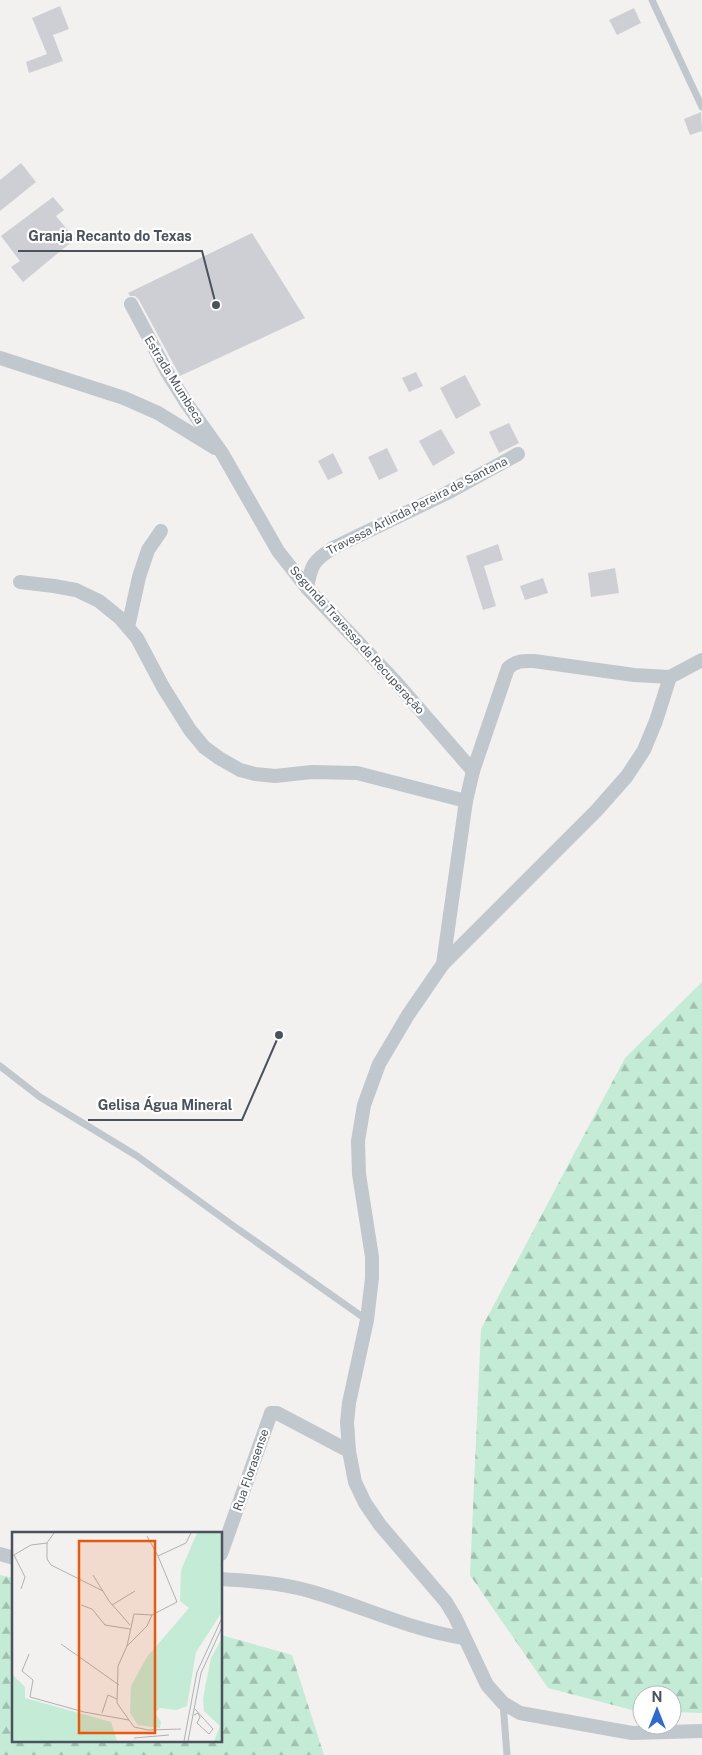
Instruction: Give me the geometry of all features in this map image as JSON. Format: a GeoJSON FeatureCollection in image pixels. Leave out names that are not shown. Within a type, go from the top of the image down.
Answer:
{"type":"FeatureCollection","features":[{"type":"Feature","properties":{"kind":"street","name":"Estrada Mumbeca"},"geometry":{"type":"LineString","coordinates":[[131,304],[167,372],[222,453]]}},
{"type":"Feature","properties":{"kind":"street","name":"Segunda Travessa da Recuperação"},"geometry":{"type":"LineString","coordinates":[[0,358],[124,398],[158,413],[222,453],[278,551],[307,588],[395,681],[472,771]]}},
{"type":"Feature","properties":{"kind":"street","name":"Travessa Arlinda Pereira de Santana"},"geometry":{"type":"LineString","coordinates":[[307,588],[313,564],[320,556],[447,493],[518,454]]}},
{"type":"Feature","properties":{"kind":"street"},"geometry":{"type":"LineString","coordinates":[[128,627],[139,578],[148,550],[161,531]]}},
{"type":"Feature","properties":{"kind":"street"},"geometry":{"type":"LineString","coordinates":[[20,582],[76,590],[99,601],[120,618],[136,638],[163,687],[204,748],[240,770],[254,774],[275,776],[312,772],[358,773],[466,801]]}},
{"type":"Feature","properties":{"kind":"street"},"geometry":{"type":"LineString","coordinates":[[443,964],[472,771],[494,713],[508,668],[521,660],[634,675],[670,677],[702,660]]}},
{"type":"Feature","properties":{"kind":"street"},"geometry":{"type":"LineString","coordinates":[[670,677],[656,721],[644,750],[627,776],[597,810],[443,964],[408,1015],[379,1064],[364,1105],[358,1142],[359,1174],[372,1257],[372,1278],[367,1320],[348,1403],[347,1422],[349,1451],[355,1482],[365,1503],[380,1526],[446,1602],[487,1685],[503,1703],[520,1713],[632,1733],[702,1731]]}},
{"type":"Feature","properties":{"kind":"street","name":"Rua Florasense"},"geometry":{"type":"LineString","coordinates":[[222,1551],[271,1413],[277,1413],[349,1451]]}},
{"type":"Feature","properties":{"kind":"street"},"geometry":{"type":"LineString","coordinates":[[222,1578],[285,1585],[313,1592],[388,1619],[438,1634],[464,1638]]}},
{"type":"Feature","properties":{"kind":"lane"},"geometry":{"type":"LineString","coordinates":[[652,0],[702,107]]}},
{"type":"Feature","properties":{"kind":"lane"},"geometry":{"type":"LineString","coordinates":[[0,1066],[40,1097],[137,1156],[235,1228],[367,1320]]}},
{"type":"Feature","properties":{"kind":"lane"},"geometry":{"type":"LineString","coordinates":[[503,1703],[507,1755]]}},
{"type":"Feature","properties":{"kind":"green space"},"geometry":{"type":"Polygon","coordinates":[[[702,982],[702,1577],[700,1579],[702,1582],[702,1713],[682,1712],[682,1685],[632,1685],[632,1710],[548,1688],[470,1575],[481,1329],[625,1058],[702,982]]]}},
{"type":"Feature","properties":{"kind":"green space"},"geometry":{"type":"Polygon","coordinates":[[[0,1575],[12,1578],[12,1742],[222,1742],[222,1635],[292,1655],[324,1755],[0,1755],[0,1575]]]}},
{"type":"Feature","properties":{"kind":"building"},"geometry":{"type":"Polygon","coordinates":[[[60,6],[69,29],[53,35],[63,61],[29,73],[26,62],[47,54],[32,18],[60,6]]]}},
{"type":"Feature","properties":{"kind":"building"},"geometry":{"type":"Polygon","coordinates":[[[634,8],[641,23],[617,35],[609,20],[634,8]]]}},
{"type":"Feature","properties":{"kind":"building"},"geometry":{"type":"Polygon","coordinates":[[[701,112],[702,131],[690,135],[684,119],[701,112]]]}},
{"type":"Feature","properties":{"kind":"building"},"geometry":{"type":"Polygon","coordinates":[[[21,163],[36,182],[0,211],[0,180],[21,163]]]}},
{"type":"Feature","properties":{"kind":"building"},"geometry":{"type":"Polygon","coordinates":[[[53,197],[64,210],[56,216],[75,239],[23,282],[11,267],[20,261],[1,236],[53,197]]]}},
{"type":"Feature","properties":{"kind":"building"},"geometry":{"type":"Polygon","coordinates":[[[252,233],[305,318],[180,376],[139,300],[128,293],[252,233]]]}},
{"type":"Feature","properties":{"kind":"building"},"geometry":{"type":"Polygon","coordinates":[[[416,372],[423,386],[409,392],[402,378],[416,372]]]}},
{"type":"Feature","properties":{"kind":"building"},"geometry":{"type":"Polygon","coordinates":[[[465,375],[481,405],[456,419],[440,388],[465,375]]]}},
{"type":"Feature","properties":{"kind":"building"},"geometry":{"type":"Polygon","coordinates":[[[509,423],[519,443],[499,453],[489,432],[509,423]]]}},
{"type":"Feature","properties":{"kind":"building"},"geometry":{"type":"Polygon","coordinates":[[[441,429],[455,453],[433,466],[419,441],[441,429]]]}},
{"type":"Feature","properties":{"kind":"building"},"geometry":{"type":"Polygon","coordinates":[[[387,448],[398,471],[379,480],[368,457],[387,448]]]}},
{"type":"Feature","properties":{"kind":"building"},"geometry":{"type":"Polygon","coordinates":[[[333,453],[343,473],[328,480],[318,461],[333,453]]]}},
{"type":"Feature","properties":{"kind":"building"},"geometry":{"type":"Polygon","coordinates":[[[498,544],[503,560],[484,566],[496,606],[483,610],[466,556],[498,544]]]}},
{"type":"Feature","properties":{"kind":"building"},"geometry":{"type":"Polygon","coordinates":[[[615,568],[619,593],[591,597],[588,573],[615,568]]]}},
{"type":"Feature","properties":{"kind":"building"},"geometry":{"type":"Polygon","coordinates":[[[543,578],[548,593],[525,600],[520,586],[543,578]]]}},
{"type":"Feature","properties":{"kind":"place","name":"Granja Recanto do Texas"},"geometry":{"type":"Point","coordinates":[216,305]}},
{"type":"Feature","properties":{"kind":"place","name":"Gelisa Água Mineral"},"geometry":{"type":"Point","coordinates":[279,1035]}}]}
